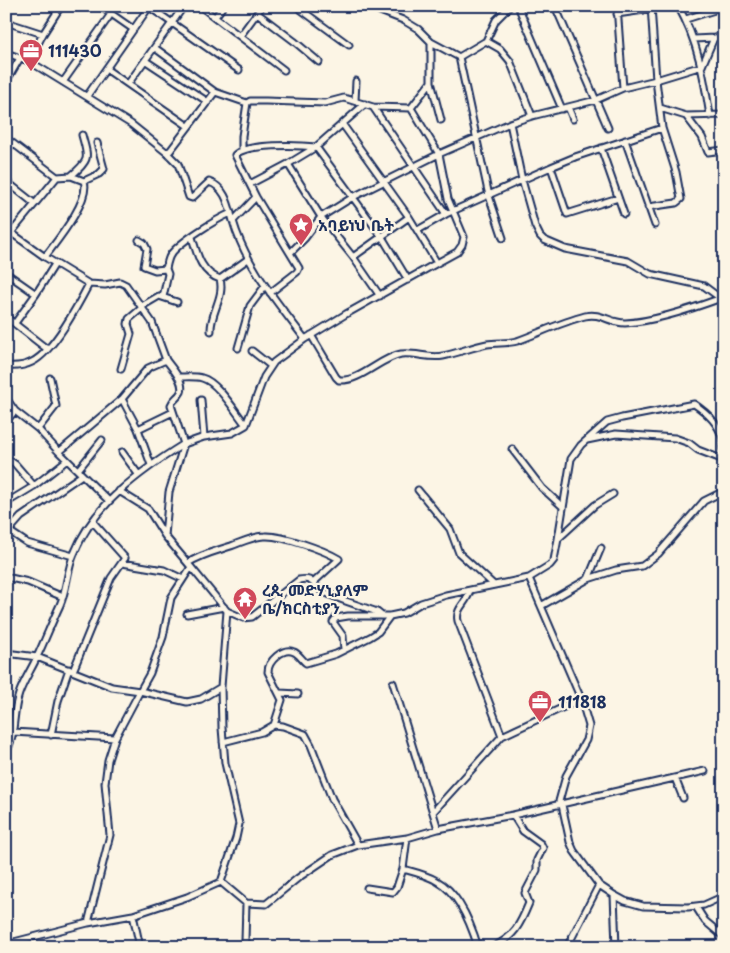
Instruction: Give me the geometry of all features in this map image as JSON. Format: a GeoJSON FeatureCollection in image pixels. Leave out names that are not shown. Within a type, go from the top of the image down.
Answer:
{"type":"FeatureCollection","features":[{"type":"Feature","properties":{"kind":"street"},"geometry":{"type":"LineString","coordinates":[[100,6],[134,29]]}},
{"type":"Feature","properties":{"kind":"street"},"geometry":{"type":"LineString","coordinates":[[87,96],[149,6],[239,70]]}},
{"type":"Feature","properties":{"kind":"street"},"geometry":{"type":"LineString","coordinates":[[128,84],[184,6]]}},
{"type":"Feature","properties":{"kind":"street"},"geometry":{"type":"LineString","coordinates":[[200,6],[284,70]]}},
{"type":"Feature","properties":{"kind":"street"},"geometry":{"type":"LineString","coordinates":[[215,17],[223,6]]}},
{"type":"Feature","properties":{"kind":"street"},"geometry":{"type":"LineString","coordinates":[[240,36],[262,6]]}},
{"type":"Feature","properties":{"kind":"street"},"geometry":{"type":"LineString","coordinates":[[296,6],[349,44]]}},
{"type":"Feature","properties":{"kind":"street"},"geometry":{"type":"LineString","coordinates":[[373,6],[380,11],[403,20],[418,29],[431,42],[459,57],[489,196],[503,238]]}},
{"type":"Feature","properties":{"kind":"street"},"geometry":{"type":"LineString","coordinates":[[459,57],[486,41],[496,20],[510,6]]}},
{"type":"Feature","properties":{"kind":"street"},"geometry":{"type":"LineString","coordinates":[[518,6],[565,108],[573,119]]}},
{"type":"Feature","properties":{"kind":"street"},"geometry":{"type":"LineString","coordinates":[[555,6],[608,128]]}},
{"type":"Feature","properties":{"kind":"street"},"geometry":{"type":"LineString","coordinates":[[616,6],[622,88]]}},
{"type":"Feature","properties":{"kind":"street"},"geometry":{"type":"LineString","coordinates":[[678,6],[686,19],[702,66],[710,116]]}},
{"type":"Feature","properties":{"kind":"street"},"geometry":{"type":"LineString","coordinates":[[30,61],[58,7]]}},
{"type":"Feature","properties":{"kind":"street"},"geometry":{"type":"LineString","coordinates":[[686,19],[724,7]]}},
{"type":"Feature","properties":{"kind":"street"},"geometry":{"type":"LineString","coordinates":[[617,14],[651,8],[656,80],[662,128],[676,172],[681,199],[676,203],[648,208]]}},
{"type":"Feature","properties":{"kind":"street"},"geometry":{"type":"LineString","coordinates":[[63,82],[111,14]]}},
{"type":"Feature","properties":{"kind":"street"},"geometry":{"type":"LineString","coordinates":[[257,14],[319,62]]}},
{"type":"Feature","properties":{"kind":"street"},"geometry":{"type":"LineString","coordinates":[[6,22],[43,34]]}},
{"type":"Feature","properties":{"kind":"street"},"geometry":{"type":"LineString","coordinates":[[694,39],[724,37]]}},
{"type":"Feature","properties":{"kind":"street"},"geometry":{"type":"LineString","coordinates":[[290,253],[306,238],[321,217],[353,197],[439,154],[510,123],[596,100],[622,88],[702,66],[714,38]]}},
{"type":"Feature","properties":{"kind":"street"},"geometry":{"type":"LineString","coordinates":[[486,41],[505,54],[510,61],[532,116]]}},
{"type":"Feature","properties":{"kind":"street"},"geometry":{"type":"LineString","coordinates":[[431,42],[432,82],[441,120]]}},
{"type":"Feature","properties":{"kind":"street"},"geometry":{"type":"LineString","coordinates":[[155,48],[215,92],[247,103],[250,101],[325,103],[344,98],[374,107],[411,108]]}},
{"type":"Feature","properties":{"kind":"street"},"geometry":{"type":"LineString","coordinates":[[6,53],[30,61],[131,124],[178,164],[188,196],[192,198],[209,182],[212,182],[226,197],[238,240],[248,259],[265,286],[305,339]]}},
{"type":"Feature","properties":{"kind":"street"},"geometry":{"type":"LineString","coordinates":[[6,82],[20,58]]}},
{"type":"Feature","properties":{"kind":"street"},"geometry":{"type":"LineString","coordinates":[[146,61],[208,102]]}},
{"type":"Feature","properties":{"kind":"street"},"geometry":{"type":"LineString","coordinates":[[106,69],[188,126]]}},
{"type":"Feature","properties":{"kind":"street"},"geometry":{"type":"LineString","coordinates":[[355,101],[356,81]]}},
{"type":"Feature","properties":{"kind":"street"},"geometry":{"type":"LineString","coordinates":[[411,108],[432,82]]}},
{"type":"Feature","properties":{"kind":"street"},"geometry":{"type":"LineString","coordinates":[[166,152],[170,151],[215,92]]}},
{"type":"Feature","properties":{"kind":"street"},"geometry":{"type":"LineString","coordinates":[[242,150],[247,103]]}},
{"type":"Feature","properties":{"kind":"street"},"geometry":{"type":"LineString","coordinates":[[250,184],[316,147],[366,104]]}},
{"type":"Feature","properties":{"kind":"street"},"geometry":{"type":"LineString","coordinates":[[374,107],[446,214]]}},
{"type":"Feature","properties":{"kind":"street"},"geometry":{"type":"LineString","coordinates":[[6,753],[12,741],[19,693],[63,597],[73,556],[80,539],[119,491],[150,465],[184,444],[204,437],[232,433],[246,426],[264,377],[271,366],[311,335],[458,252],[464,237],[448,199],[439,154],[411,108]]}},
{"type":"Feature","properties":{"kind":"street"},"geometry":{"type":"LineString","coordinates":[[660,108],[686,116],[724,115]]}},
{"type":"Feature","properties":{"kind":"street"},"geometry":{"type":"LineString","coordinates":[[686,116],[702,137],[708,152],[724,150]]}},
{"type":"Feature","properties":{"kind":"street"},"geometry":{"type":"LineString","coordinates":[[510,123],[522,180],[535,226],[544,240],[565,249],[628,260],[650,274],[704,286],[722,299]]}},
{"type":"Feature","properties":{"kind":"street"},"geometry":{"type":"LineString","coordinates":[[343,125],[418,230],[437,263]]}},
{"type":"Feature","properties":{"kind":"street"},"geometry":{"type":"LineString","coordinates":[[418,230],[446,214],[551,167],[662,128]]}},
{"type":"Feature","properties":{"kind":"street"},"geometry":{"type":"LineString","coordinates":[[71,176],[84,164],[88,156],[82,134]]}},
{"type":"Feature","properties":{"kind":"street"},"geometry":{"type":"LineString","coordinates":[[6,138],[57,177],[71,176],[84,181],[99,174],[104,169],[97,143]]}},
{"type":"Feature","properties":{"kind":"street"},"geometry":{"type":"LineString","coordinates":[[625,140],[655,225]]}},
{"type":"Feature","properties":{"kind":"street"},"geometry":{"type":"LineString","coordinates":[[270,293],[299,270],[235,157],[242,150],[281,145],[316,147],[382,237],[408,280]]}},
{"type":"Feature","properties":{"kind":"street"},"geometry":{"type":"LineString","coordinates":[[601,148],[624,214]]}},
{"type":"Feature","properties":{"kind":"street"},"geometry":{"type":"LineString","coordinates":[[288,164],[321,217],[353,257],[380,296]]}},
{"type":"Feature","properties":{"kind":"street"},"geometry":{"type":"LineString","coordinates":[[551,167],[566,214],[618,198]]}},
{"type":"Feature","properties":{"kind":"street"},"geometry":{"type":"LineString","coordinates":[[57,177],[9,231],[45,257],[89,284],[105,285],[124,282],[152,322],[166,360],[178,377],[182,389],[179,396],[172,402],[173,412],[184,444],[169,492],[165,536]]}},
{"type":"Feature","properties":{"kind":"street"},"geometry":{"type":"LineString","coordinates":[[6,181],[35,204]]}},
{"type":"Feature","properties":{"kind":"street"},"geometry":{"type":"LineString","coordinates":[[45,257],[76,212],[85,191],[84,181]]}},
{"type":"Feature","properties":{"kind":"street"},"geometry":{"type":"LineString","coordinates":[[233,221],[256,197]]}},
{"type":"Feature","properties":{"kind":"street"},"geometry":{"type":"LineString","coordinates":[[164,296],[168,274],[166,269],[171,254],[218,218],[231,213]]}},
{"type":"Feature","properties":{"kind":"street"},"geometry":{"type":"LineString","coordinates":[[353,257],[409,217]]}},
{"type":"Feature","properties":{"kind":"street"},"geometry":{"type":"LineString","coordinates":[[192,237],[198,259],[211,275],[220,279]]}},
{"type":"Feature","properties":{"kind":"street"},"geometry":{"type":"LineString","coordinates":[[139,240],[147,249],[143,263],[144,266],[155,270],[166,269]]}},
{"type":"Feature","properties":{"kind":"street"},"geometry":{"type":"LineString","coordinates":[[220,279],[248,259]]}},
{"type":"Feature","properties":{"kind":"street"},"geometry":{"type":"LineString","coordinates":[[14,323],[56,264]]}},
{"type":"Feature","properties":{"kind":"street"},"geometry":{"type":"LineString","coordinates":[[6,282],[8,274],[36,294]]}},
{"type":"Feature","properties":{"kind":"street"},"geometry":{"type":"LineString","coordinates":[[212,331],[212,318],[222,290],[220,279]]}},
{"type":"Feature","properties":{"kind":"street"},"geometry":{"type":"LineString","coordinates":[[6,373],[6,366],[21,366],[34,361],[47,349],[64,328],[89,284]]}},
{"type":"Feature","properties":{"kind":"street"},"geometry":{"type":"LineString","coordinates":[[238,348],[250,306],[265,286]]}},
{"type":"Feature","properties":{"kind":"street"},"geometry":{"type":"LineString","coordinates":[[121,369],[131,334],[128,324],[129,319],[142,306],[155,298],[164,296],[177,302]]}},
{"type":"Feature","properties":{"kind":"street"},"geometry":{"type":"LineString","coordinates":[[311,335],[336,377],[339,380],[346,380],[362,374],[389,358],[402,354],[442,356],[489,344],[514,342],[586,316],[600,316],[619,323],[636,322],[650,320],[722,299]]}},
{"type":"Feature","properties":{"kind":"street"},"geometry":{"type":"LineString","coordinates":[[6,317],[47,349]]}},
{"type":"Feature","properties":{"kind":"street"},"geometry":{"type":"LineString","coordinates":[[252,352],[271,366]]}},
{"type":"Feature","properties":{"kind":"street"},"geometry":{"type":"LineString","coordinates":[[59,452],[122,399],[148,368],[166,360]]}},
{"type":"Feature","properties":{"kind":"street"},"geometry":{"type":"LineString","coordinates":[[178,377],[202,378],[209,381],[246,426]]}},
{"type":"Feature","properties":{"kind":"street"},"geometry":{"type":"LineString","coordinates":[[38,429],[56,406],[50,378]]}},
{"type":"Feature","properties":{"kind":"street"},"geometry":{"type":"LineString","coordinates":[[6,398],[15,412],[38,429],[110,501]]}},
{"type":"Feature","properties":{"kind":"street"},"geometry":{"type":"LineString","coordinates":[[122,399],[138,429],[150,465]]}},
{"type":"Feature","properties":{"kind":"street"},"geometry":{"type":"LineString","coordinates":[[201,400],[204,437]]}},
{"type":"Feature","properties":{"kind":"street"},"geometry":{"type":"LineString","coordinates":[[344,650],[343,636],[334,624],[334,619],[348,616],[390,616],[404,613],[421,604],[446,595],[530,578],[550,565],[554,560],[571,459],[575,451],[586,440],[608,422],[693,404],[702,409],[717,424],[722,438],[724,453]]}},
{"type":"Feature","properties":{"kind":"street"},"geometry":{"type":"LineString","coordinates":[[6,421],[15,412]]}},
{"type":"Feature","properties":{"kind":"street"},"geometry":{"type":"LineString","coordinates":[[138,429],[173,412]]}},
{"type":"Feature","properties":{"kind":"street"},"geometry":{"type":"LineString","coordinates":[[586,440],[616,434],[675,438],[689,443],[698,450],[724,460]]}},
{"type":"Feature","properties":{"kind":"street"},"geometry":{"type":"LineString","coordinates":[[73,556],[27,543],[8,532],[21,517],[80,472],[102,440]]}},
{"type":"Feature","properties":{"kind":"street"},"geometry":{"type":"LineString","coordinates":[[512,449],[542,488],[563,507]]}},
{"type":"Feature","properties":{"kind":"street"},"geometry":{"type":"LineString","coordinates":[[122,452],[138,474]]}},
{"type":"Feature","properties":{"kind":"street"},"geometry":{"type":"LineString","coordinates":[[6,458],[15,464],[34,486]]}},
{"type":"Feature","properties":{"kind":"street"},"geometry":{"type":"LineString","coordinates":[[6,503],[34,486],[67,460]]}},
{"type":"Feature","properties":{"kind":"street"},"geometry":{"type":"LineString","coordinates":[[418,490],[450,529],[459,553],[494,585]]}},
{"type":"Feature","properties":{"kind":"street"},"geometry":{"type":"LineString","coordinates":[[119,491],[148,509],[165,536],[225,609],[243,618],[252,617],[299,580],[306,579],[314,582],[321,590],[383,616]]}},
{"type":"Feature","properties":{"kind":"street"},"geometry":{"type":"LineString","coordinates":[[541,606],[588,579],[616,570],[642,566],[650,561],[704,501],[724,491]]}},
{"type":"Feature","properties":{"kind":"street"},"geometry":{"type":"LineString","coordinates":[[558,539],[595,505],[613,494]]}},
{"type":"Feature","properties":{"kind":"street"},"geometry":{"type":"LineString","coordinates":[[51,735],[58,701],[111,578],[124,558],[93,522]]}},
{"type":"Feature","properties":{"kind":"street"},"geometry":{"type":"LineString","coordinates":[[88,923],[110,835],[105,783],[108,760],[115,738],[150,673],[163,637],[172,598],[190,565],[202,555],[264,536],[318,549],[339,559],[314,582]]}},
{"type":"Feature","properties":{"kind":"street"},"geometry":{"type":"LineString","coordinates":[[588,579],[600,548]]}},
{"type":"Feature","properties":{"kind":"street"},"geometry":{"type":"LineString","coordinates":[[122,563],[164,570],[183,579]]}},
{"type":"Feature","properties":{"kind":"street"},"geometry":{"type":"LineString","coordinates":[[6,577],[28,582],[63,597]]}},
{"type":"Feature","properties":{"kind":"street"},"geometry":{"type":"LineString","coordinates":[[530,578],[581,699],[589,726],[586,740],[566,776],[560,805],[574,851],[599,884],[625,901],[643,906],[696,907],[724,896]]}},
{"type":"Feature","properties":{"kind":"street"},"geometry":{"type":"LineString","coordinates":[[470,591],[469,597],[456,615],[502,736]]}},
{"type":"Feature","properties":{"kind":"street"},"geometry":{"type":"LineString","coordinates":[[187,614],[225,609]]}},
{"type":"Feature","properties":{"kind":"street"},"geometry":{"type":"LineString","coordinates":[[6,944],[14,944],[88,923],[133,915],[187,897],[221,882],[239,824],[228,778],[223,742],[221,686],[225,609]]}},
{"type":"Feature","properties":{"kind":"street"},"geometry":{"type":"LineString","coordinates":[[274,725],[282,704],[280,693],[268,672],[270,664],[276,657],[284,653],[294,652],[304,662],[308,663],[344,650],[375,634],[390,616]]}},
{"type":"Feature","properties":{"kind":"street"},"geometry":{"type":"LineString","coordinates":[[6,653],[37,657],[112,687],[140,691],[186,702],[201,699],[221,686]]}},
{"type":"Feature","properties":{"kind":"street"},"geometry":{"type":"LineString","coordinates":[[393,683],[438,829]]}},
{"type":"Feature","properties":{"kind":"street"},"geometry":{"type":"LineString","coordinates":[[280,693],[298,694]]}},
{"type":"Feature","properties":{"kind":"street"},"geometry":{"type":"LineString","coordinates":[[433,812],[502,736],[581,699]]}},
{"type":"Feature","properties":{"kind":"street"},"geometry":{"type":"LineString","coordinates":[[223,742],[262,732],[274,725],[283,726],[305,734],[332,799],[358,846]]}},
{"type":"Feature","properties":{"kind":"street"},"geometry":{"type":"LineString","coordinates":[[13,732],[115,738]]}},
{"type":"Feature","properties":{"kind":"street"},"geometry":{"type":"LineString","coordinates":[[221,882],[246,903],[266,904],[298,878],[332,855],[358,846],[407,838],[438,829],[560,805],[704,771]]}},
{"type":"Feature","properties":{"kind":"street"},"geometry":{"type":"LineString","coordinates":[[675,778],[683,798]]}},
{"type":"Feature","properties":{"kind":"street"},"geometry":{"type":"LineString","coordinates":[[493,947],[506,940],[522,920],[529,904],[525,894],[537,870],[537,860],[543,848],[542,844],[523,831],[513,815]]}},
{"type":"Feature","properties":{"kind":"street"},"geometry":{"type":"LineString","coordinates":[[367,888],[393,892],[397,887],[403,869],[407,838]]}},
{"type":"Feature","properties":{"kind":"street"},"geometry":{"type":"LineString","coordinates":[[403,869],[434,879],[450,891],[461,907],[478,945],[470,947]]}},
{"type":"Feature","properties":{"kind":"street"},"geometry":{"type":"LineString","coordinates":[[567,947],[599,884]]}},
{"type":"Feature","properties":{"kind":"street"},"geometry":{"type":"LineString","coordinates":[[614,895],[616,947]]}},
{"type":"Feature","properties":{"kind":"street"},"geometry":{"type":"LineString","coordinates":[[241,947],[245,941],[246,903]]}},
{"type":"Feature","properties":{"kind":"street"},"geometry":{"type":"LineString","coordinates":[[696,907],[705,921],[724,938]]}},
{"type":"Feature","properties":{"kind":"street"},"geometry":{"type":"LineString","coordinates":[[133,915],[140,947]]}},
{"type":"Feature","properties":{"kind":"street"},"geometry":{"type":"LineString","coordinates":[[245,941],[251,947]]}},
{"type":"Feature","properties":{"kind":"place","name":"111430"},"geometry":{"type":"Point","coordinates":[31,72]}},
{"type":"Feature","properties":{"kind":"place","name":"አባይነህ ቤት"},"geometry":{"type":"Point","coordinates":[301,246]}},
{"type":"Feature","properties":{"kind":"place","name":"ረጲ መድሃኒያለም ቤ/ክርስቲያን"},"geometry":{"type":"Point","coordinates":[245,620]}},
{"type":"Feature","properties":{"kind":"place","name":"111818"},"geometry":{"type":"Point","coordinates":[540,723]}}]}
